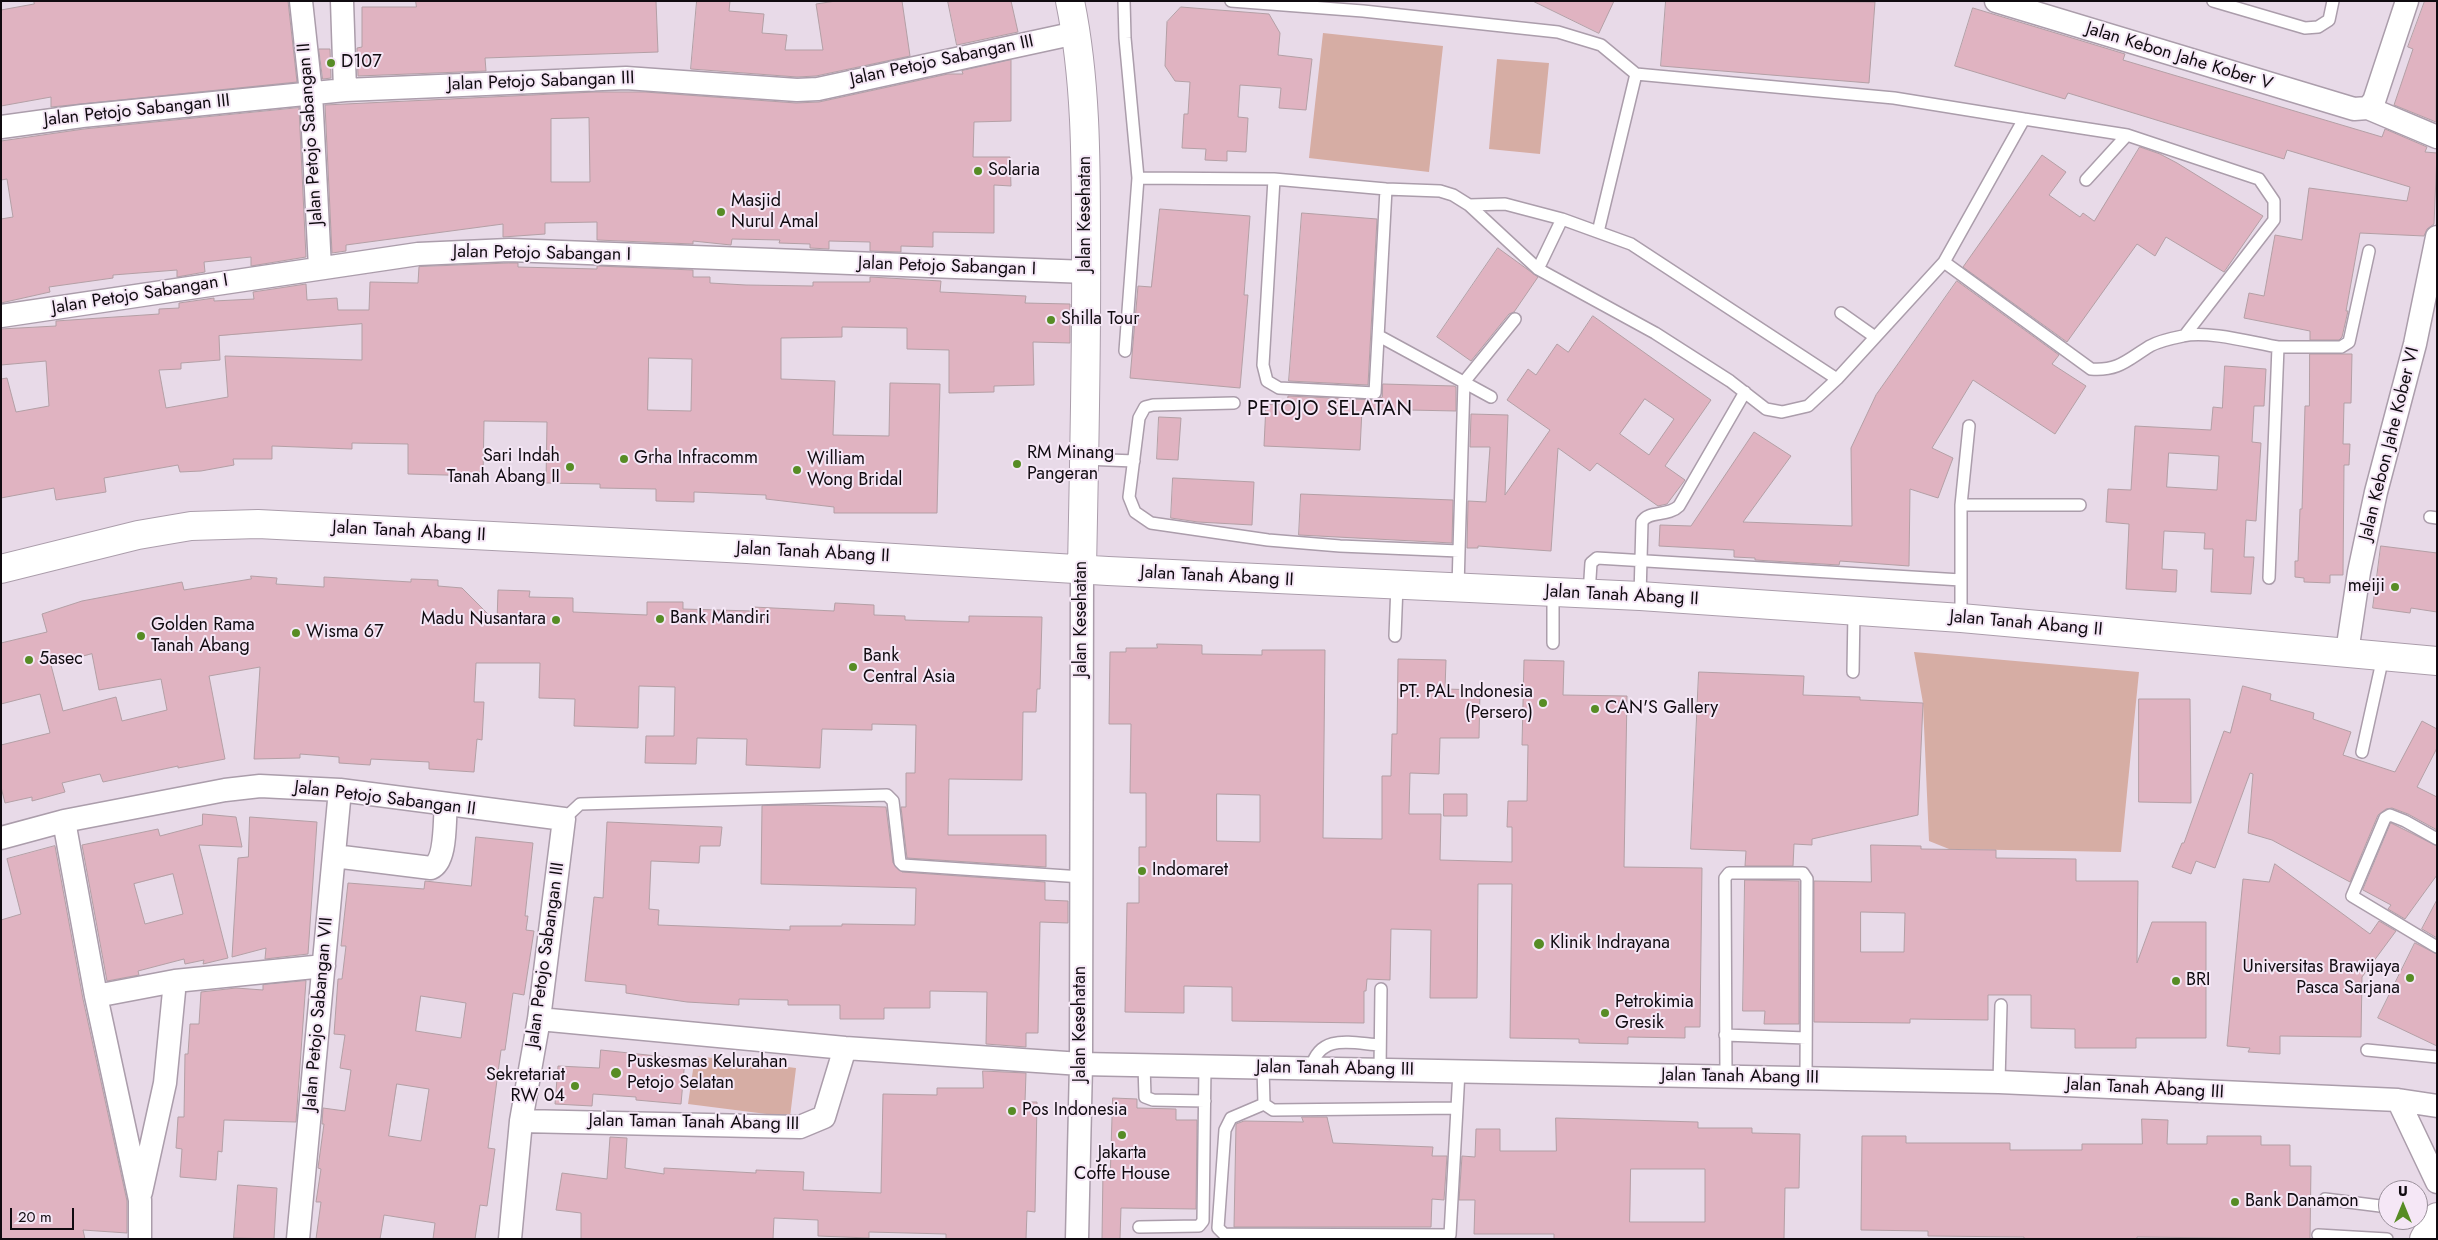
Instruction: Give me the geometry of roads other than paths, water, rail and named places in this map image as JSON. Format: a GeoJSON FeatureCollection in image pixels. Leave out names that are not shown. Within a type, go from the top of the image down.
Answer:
{"type":"FeatureCollection","features":[{"type":"Feature","properties":{"kind":"street","name":"Jalan Petojo Sabangan II"},"geometry":{"type":"LineString","coordinates":[[301,1],[311,93],[320,268]]}},
{"type":"Feature","properties":{"kind":"street"},"geometry":{"type":"LineString","coordinates":[[342,1],[345,90]]}},
{"type":"Feature","properties":{"kind":"street","name":"Jalan Kesehatan"},"geometry":{"type":"LineString","coordinates":[[1070,1],[1076,33],[1086,142],[1087,272],[1082,570],[1081,1064],[1077,1239]]}},
{"type":"Feature","properties":{"kind":"street","name":"Jalan Kebon Jahe Kober V"},"geometry":{"type":"LineString","coordinates":[[1996,1],[2349,109],[2366,108],[2437,137]]}},
{"type":"Feature","properties":{"kind":"street"},"geometry":{"type":"LineString","coordinates":[[2366,108],[2374,102],[2407,1]]}},
{"type":"Feature","properties":{"kind":"street","name":"Jalan Petojo Sabangan III"},"geometry":{"type":"LineString","coordinates":[[1,127],[82,116],[345,90],[626,78],[808,90],[1076,33]]}},
{"type":"Feature","properties":{"kind":"street","name":"Jalan Kebon Jahe Kober VI"},"geometry":{"type":"LineString","coordinates":[[2347,652],[2359,572],[2376,492],[2415,344],[2437,237]]}},
{"type":"Feature","properties":{"kind":"street","name":"Jalan Petojo Sabangan I"},"geometry":{"type":"LineString","coordinates":[[1,316],[418,254],[508,250],[1087,272]]}},
{"type":"Feature","properties":{"kind":"street","name":"Jalan Tanah Abang II"},"geometry":{"type":"LineString","coordinates":[[1,569],[138,535],[191,526],[258,524],[748,549],[1082,570],[1640,596],[1961,618],[2437,661]]}},
{"type":"Feature","properties":{"kind":"street","name":"Jalan Petojo Sabangan II"},"geometry":{"type":"LineString","coordinates":[[1,838],[64,820],[225,790],[260,786],[340,790],[564,820]]}},
{"type":"Feature","properties":{"kind":"street","name":"Jalan Petojo Sabangan VII"},"geometry":{"type":"LineString","coordinates":[[298,1239],[340,790]]}},
{"type":"Feature","properties":{"kind":"street"},"geometry":{"type":"LineString","coordinates":[[334,856],[431,868],[436,866],[441,856],[446,805]]}},
{"type":"Feature","properties":{"kind":"street"},"geometry":{"type":"LineString","coordinates":[[64,820],[96,996],[140,1200],[140,1239]]}},
{"type":"Feature","properties":{"kind":"street","name":"Jalan Petojo Sabangan III"},"geometry":{"type":"LineString","coordinates":[[510,1239],[521,1121],[540,1019],[564,820]]}},
{"type":"Feature","properties":{"kind":"street"},"geometry":{"type":"LineString","coordinates":[[96,996],[175,981],[324,966]]}},
{"type":"Feature","properties":{"kind":"street"},"geometry":{"type":"LineString","coordinates":[[140,1200],[166,1083],[175,981]]}},
{"type":"Feature","properties":{"kind":"street"},"geometry":{"type":"LineString","coordinates":[[540,1019],[845,1048],[1081,1064]]}},
{"type":"Feature","properties":{"kind":"street","name":"Jalan Taman Tanah Abang III"},"geometry":{"type":"LineString","coordinates":[[521,1121],[800,1127],[824,1117],[845,1048]]}},
{"type":"Feature","properties":{"kind":"street","name":"Jalan Tanah Abang III"},"geometry":{"type":"LineString","coordinates":[[1081,1064],[1999,1082],[2398,1100],[2437,1106]]}},
{"type":"Feature","properties":{"kind":"street"},"geometry":{"type":"LineString","coordinates":[[2398,1100],[2437,1182]]}},
{"type":"Feature","properties":{"kind":"street"},"geometry":{"type":"LineString","coordinates":[[2424,1239],[2437,1216]]}},
{"type":"Feature","properties":{"kind":"lane"},"geometry":{"type":"LineString","coordinates":[[1124,1],[1126,46],[1138,178],[1125,350]]}},
{"type":"Feature","properties":{"kind":"lane"},"geometry":{"type":"LineString","coordinates":[[1231,1],[1363,11],[1558,32],[1602,45],[1636,74],[1894,98],[2127,135],[2258,179],[2274,201],[2274,220],[2185,335]]}},
{"type":"Feature","properties":{"kind":"lane"},"geometry":{"type":"LineString","coordinates":[[2213,1],[2305,28],[2318,26],[2329,20],[2334,1]]}},
{"type":"Feature","properties":{"kind":"lane"},"geometry":{"type":"LineString","coordinates":[[1598,232],[1636,74]]}},
{"type":"Feature","properties":{"kind":"lane"},"geometry":{"type":"LineString","coordinates":[[1138,178],[1274,179],[1386,189],[1440,191],[1453,195],[1468,204],[1538,269],[1655,333],[1745,392],[1766,410],[1774,412],[1796,410],[1808,406],[1836,379],[1944,262],[2024,119]]}},
{"type":"Feature","properties":{"kind":"lane"},"geometry":{"type":"LineString","coordinates":[[2086,180],[2127,135]]}},
{"type":"Feature","properties":{"kind":"lane"},"geometry":{"type":"LineString","coordinates":[[1274,179],[1263,365],[1267,381],[1279,388],[1375,393],[1386,189]]}},
{"type":"Feature","properties":{"kind":"lane"},"geometry":{"type":"LineString","coordinates":[[1468,204],[1505,204],[1562,219],[1631,244],[1836,379]]}},
{"type":"Feature","properties":{"kind":"lane"},"geometry":{"type":"LineString","coordinates":[[1538,269],[1562,219]]}},
{"type":"Feature","properties":{"kind":"lane"},"geometry":{"type":"LineString","coordinates":[[1944,262],[2091,369],[2108,370],[2123,365],[2152,345],[2185,335],[2216,336],[2278,347],[2341,347],[2349,342],[2369,251]]}},
{"type":"Feature","properties":{"kind":"lane"},"geometry":{"type":"LineString","coordinates":[[1842,312],[1874,337]]}},
{"type":"Feature","properties":{"kind":"lane"},"geometry":{"type":"LineString","coordinates":[[1458,588],[1464,382],[1515,318]]}},
{"type":"Feature","properties":{"kind":"lane"},"geometry":{"type":"LineString","coordinates":[[1379,336],[1491,397]]}},
{"type":"Feature","properties":{"kind":"lane"},"geometry":{"type":"LineString","coordinates":[[2269,578],[2278,347]]}},
{"type":"Feature","properties":{"kind":"lane"},"geometry":{"type":"LineString","coordinates":[[1640,596],[1642,522],[1644,518],[1649,515],[1671,512],[1679,506],[1745,392]]}},
{"type":"Feature","properties":{"kind":"lane"},"geometry":{"type":"LineString","coordinates":[[1234,403],[1153,404],[1145,407],[1139,418],[1129,497],[1135,512],[1151,523],[1276,541],[1340,546],[1459,550]]}},
{"type":"Feature","properties":{"kind":"lane"},"geometry":{"type":"LineString","coordinates":[[1961,618],[1961,505],[1970,426]]}},
{"type":"Feature","properties":{"kind":"lane"},"geometry":{"type":"LineString","coordinates":[[1084,459],[1134,461]]}},
{"type":"Feature","properties":{"kind":"lane"},"geometry":{"type":"LineString","coordinates":[[1961,505],[2080,505]]}},
{"type":"Feature","properties":{"kind":"lane"},"geometry":{"type":"LineString","coordinates":[[1589,594],[1591,563],[1597,558],[1961,580]]}},
{"type":"Feature","properties":{"kind":"lane"},"geometry":{"type":"LineString","coordinates":[[1395,636],[1397,585]]}},
{"type":"Feature","properties":{"kind":"lane"},"geometry":{"type":"LineString","coordinates":[[1553,592],[1553,643]]}},
{"type":"Feature","properties":{"kind":"lane"},"geometry":{"type":"LineString","coordinates":[[1853,672],[1854,611]]}},
{"type":"Feature","properties":{"kind":"lane"},"geometry":{"type":"LineString","coordinates":[[2362,752],[2383,655]]}},
{"type":"Feature","properties":{"kind":"lane"},"geometry":{"type":"LineString","coordinates":[[564,820],[580,804],[887,795],[893,801],[900,862],[903,865],[1082,877]]}},
{"type":"Feature","properties":{"kind":"lane"},"geometry":{"type":"LineString","coordinates":[[2437,839],[2405,821],[2390,815],[2385,818],[2352,896],[2437,947]]}},
{"type":"Feature","properties":{"kind":"lane"},"geometry":{"type":"LineString","coordinates":[[1726,1077],[1724,878],[1729,874],[1803,874],[1807,879],[1806,1078]]}},
{"type":"Feature","properties":{"kind":"lane"},"geometry":{"type":"LineString","coordinates":[[1380,1070],[1381,988]]}},
{"type":"Feature","properties":{"kind":"lane"},"geometry":{"type":"LineString","coordinates":[[1999,1082],[2001,1005]]}},
{"type":"Feature","properties":{"kind":"lane"},"geometry":{"type":"LineString","coordinates":[[1725,1036],[1806,1038]]}},
{"type":"Feature","properties":{"kind":"lane"},"geometry":{"type":"LineString","coordinates":[[1311,1068],[1314,1057],[1322,1047],[1335,1042],[1380,1045]]}},
{"type":"Feature","properties":{"kind":"lane"},"geometry":{"type":"LineString","coordinates":[[2367,1050],[2437,1057]]}},
{"type":"Feature","properties":{"kind":"lane"},"geometry":{"type":"LineString","coordinates":[[1144,1065],[1145,1097],[1153,1100],[1205,1101]]}},
{"type":"Feature","properties":{"kind":"lane"},"geometry":{"type":"LineString","coordinates":[[1139,1227],[1199,1226],[1203,1221],[1205,1066]]}},
{"type":"Feature","properties":{"kind":"lane"},"geometry":{"type":"LineString","coordinates":[[1263,1067],[1264,1104]]}},
{"type":"Feature","properties":{"kind":"lane"},"geometry":{"type":"LineString","coordinates":[[1264,1104],[1231,1118],[1225,1130],[1218,1228],[1224,1234],[1450,1236],[1459,1071]]}},
{"type":"Feature","properties":{"kind":"lane"},"geometry":{"type":"LineString","coordinates":[[1264,1104],[1273,1110],[1457,1108]]}},
{"type":"Feature","properties":{"kind":"lane"},"geometry":{"type":"LineString","coordinates":[[2325,1199],[2378,1206]]}},
{"type":"Feature","properties":{"kind":"lane"},"geometry":{"type":"LineString","coordinates":[[2318,1235],[2387,1239]]}},
{"type":"Feature","properties":{"kind":"place","name":"D107"},"geometry":{"type":"Point","coordinates":[331,63]}},
{"type":"Feature","properties":{"kind":"place","name":"Solaria"},"geometry":{"type":"Point","coordinates":[978,171]}},
{"type":"Feature","properties":{"kind":"place","name":"Masjid Nurul Amal"},"geometry":{"type":"Point","coordinates":[721,212]}},
{"type":"Feature","properties":{"kind":"place","name":"Shilla Tour"},"geometry":{"type":"Point","coordinates":[1051,320]}},
{"type":"Feature","properties":{"kind":"place","name":"Grha Infracomm"},"geometry":{"type":"Point","coordinates":[624,459]}},
{"type":"Feature","properties":{"kind":"place","name":"RM Minang Pangeran"},"geometry":{"type":"Point","coordinates":[1017,464]}},
{"type":"Feature","properties":{"kind":"place","name":"Sari Indah Tanah Abang II"},"geometry":{"type":"Point","coordinates":[570,467]}},
{"type":"Feature","properties":{"kind":"place","name":"William Wong Bridal"},"geometry":{"type":"Point","coordinates":[797,470]}},
{"type":"Feature","properties":{"kind":"place","name":"meiji"},"geometry":{"type":"Point","coordinates":[2395,587]}},
{"type":"Feature","properties":{"kind":"place","name":"Bank Mandiri"},"geometry":{"type":"Point","coordinates":[660,619]}},
{"type":"Feature","properties":{"kind":"place","name":"Madu Nusantara"},"geometry":{"type":"Point","coordinates":[556,620]}},
{"type":"Feature","properties":{"kind":"place","name":"Wisma 67"},"geometry":{"type":"Point","coordinates":[296,633]}},
{"type":"Feature","properties":{"kind":"place","name":"Golden Rama Tanah Abang"},"geometry":{"type":"Point","coordinates":[141,636]}},
{"type":"Feature","properties":{"kind":"place","name":"5asec"},"geometry":{"type":"Point","coordinates":[29,660]}},
{"type":"Feature","properties":{"kind":"place","name":"Bank Central Asia"},"geometry":{"type":"Point","coordinates":[853,667]}},
{"type":"Feature","properties":{"kind":"place","name":"PT. PAL Indonesia (Persero)"},"geometry":{"type":"Point","coordinates":[1543,703]}},
{"type":"Feature","properties":{"kind":"place","name":"CAN'S Gallery"},"geometry":{"type":"Point","coordinates":[1595,709]}},
{"type":"Feature","properties":{"kind":"place","name":"Indomaret"},"geometry":{"type":"Point","coordinates":[1142,871]}},
{"type":"Feature","properties":{"kind":"place","name":"Klinik Indrayana"},"geometry":{"type":"Point","coordinates":[1539,944]}},
{"type":"Feature","properties":{"kind":"place","name":"Universitas Brawijaya Pasca Sarjana"},"geometry":{"type":"Point","coordinates":[2410,978]}},
{"type":"Feature","properties":{"kind":"place","name":"BRI"},"geometry":{"type":"Point","coordinates":[2176,981]}},
{"type":"Feature","properties":{"kind":"place","name":"Petrokimia Gresik"},"geometry":{"type":"Point","coordinates":[1605,1013]}},
{"type":"Feature","properties":{"kind":"place","name":"Puskesmas Kelurahan Petojo Selatan"},"geometry":{"type":"Point","coordinates":[616,1073]}},
{"type":"Feature","properties":{"kind":"place","name":"Sekretariat RW 04"},"geometry":{"type":"Point","coordinates":[575,1086]}},
{"type":"Feature","properties":{"kind":"place","name":"Pos Indonesia"},"geometry":{"type":"Point","coordinates":[1012,1111]}},
{"type":"Feature","properties":{"kind":"place","name":"Jakarta Coffe House"},"geometry":{"type":"Point","coordinates":[1122,1135]}},
{"type":"Feature","properties":{"kind":"place","name":"Bank Danamon"},"geometry":{"type":"Point","coordinates":[2235,1202]}},
{"type":"Feature","properties":{"kind":"district","name":"PETOJO SELATAN"},"geometry":{"type":"Point","coordinates":[1330,410]}}]}
